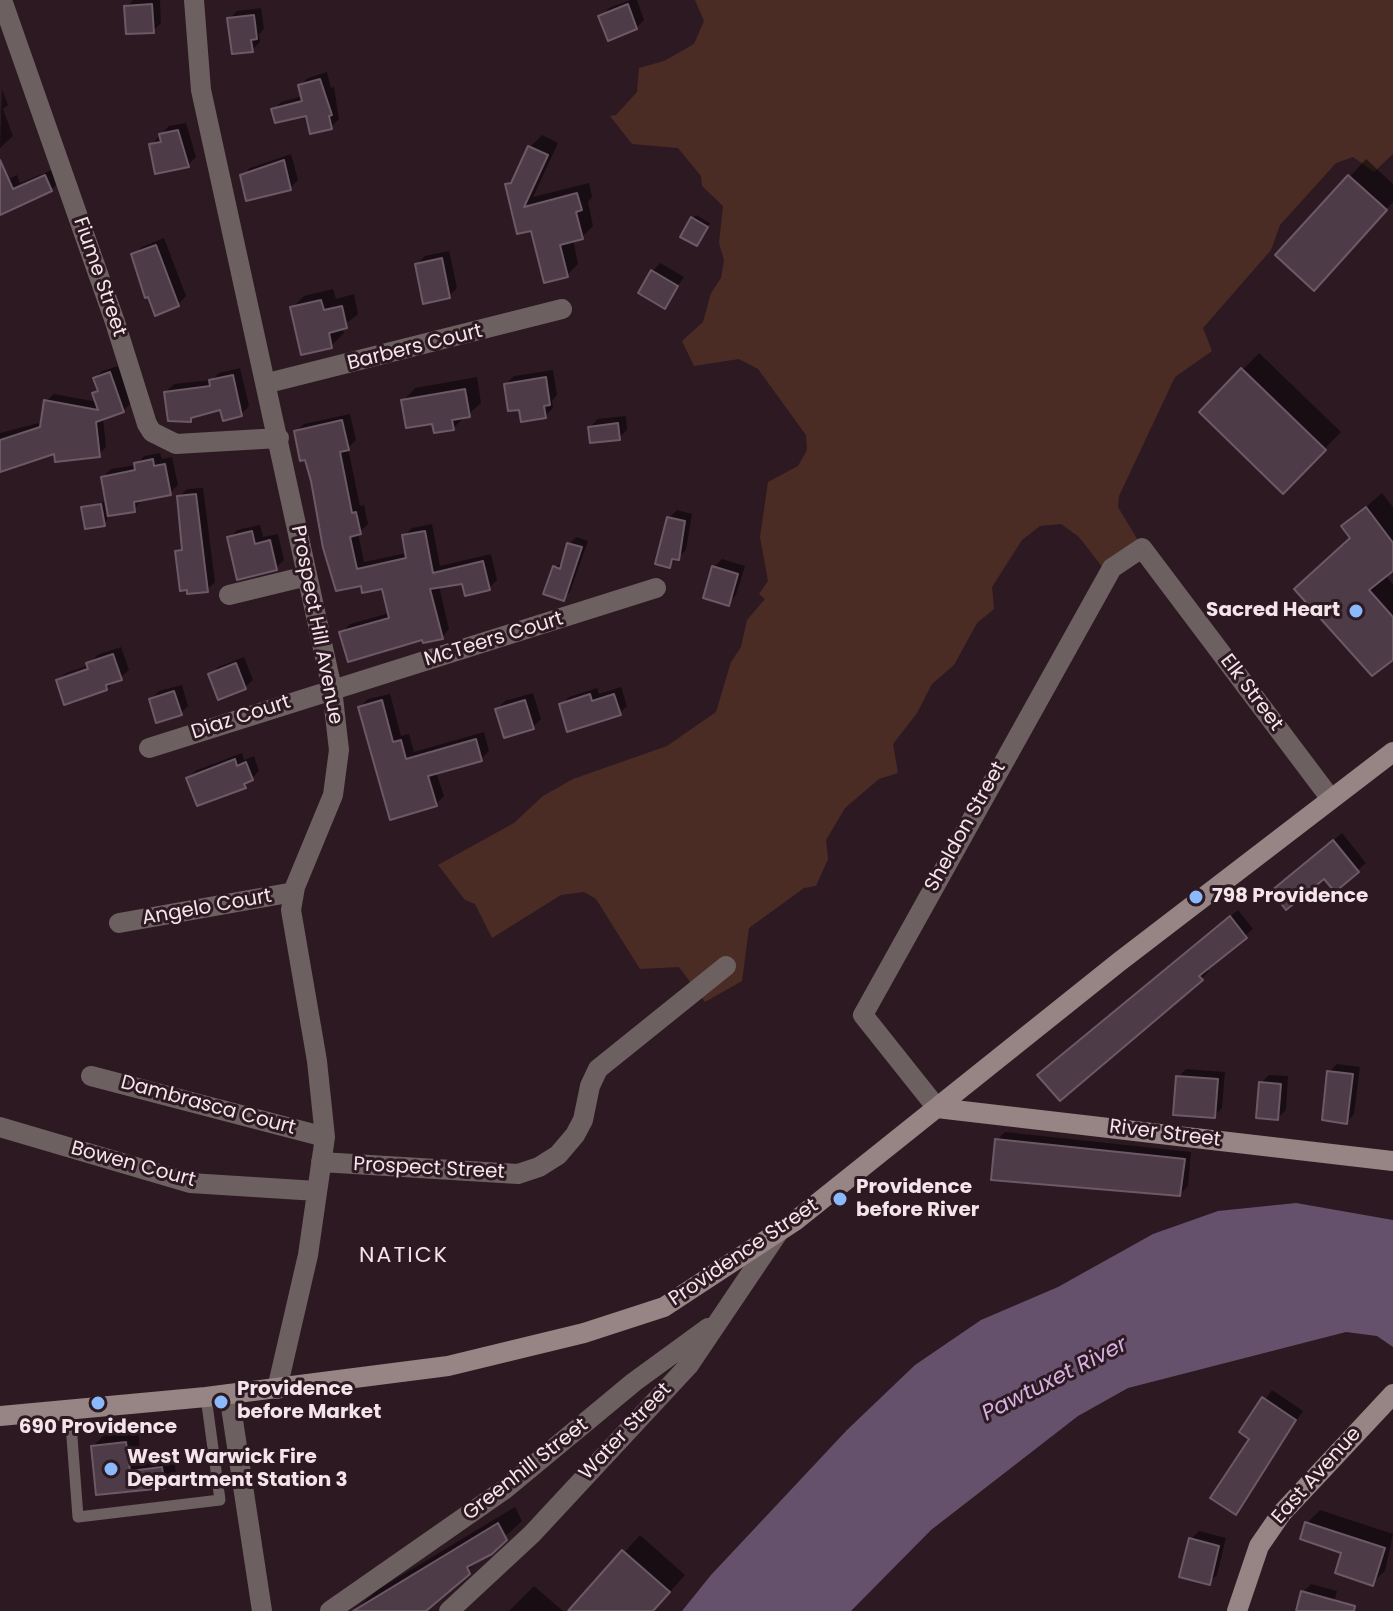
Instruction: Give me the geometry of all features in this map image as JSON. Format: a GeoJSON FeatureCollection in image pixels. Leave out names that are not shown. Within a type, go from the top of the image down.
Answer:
{"type":"FeatureCollection","features":[{"type":"Feature","properties":{"kind":"main road","name":"Providence Street"},"geometry":{"type":"LineString","coordinates":[[0,1416],[206,1397],[448,1366],[629,1320],[683,1297],[779,1232],[1393,752]]}},
{"type":"Feature","properties":{"kind":"main road","name":"River Street"},"geometry":{"type":"LineString","coordinates":[[937,1108],[1393,1161]]}},
{"type":"Feature","properties":{"kind":"main road","name":"East Avenue"},"geometry":{"type":"LineString","coordinates":[[1237,1611],[1259,1546],[1281,1514],[1393,1394]]}},
{"type":"Feature","properties":{"kind":"street","name":"Fiume Street"},"geometry":{"type":"LineString","coordinates":[[2,0],[115,322],[147,424],[159,436],[176,444],[279,438]]}},
{"type":"Feature","properties":{"kind":"street","name":"Prospect Hill Avenue"},"geometry":{"type":"LineString","coordinates":[[194,0],[201,90],[268,383],[332,689],[339,750],[336,779],[323,824],[294,892],[292,917],[310,1012],[325,1137],[301,1287],[277,1389]]}},
{"type":"Feature","properties":{"kind":"street","name":"Barbers Court"},"geometry":{"type":"LineString","coordinates":[[268,383],[562,309]]}},
{"type":"Feature","properties":{"kind":"street","name":"Elk Street"},"geometry":{"type":"LineString","coordinates":[[1142,548],[1331,799]]}},
{"type":"Feature","properties":{"kind":"street","name":"Sheldon Street"},"geometry":{"type":"LineString","coordinates":[[937,1108],[863,1015],[1112,568],[1142,548]]}},
{"type":"Feature","properties":{"kind":"street"},"geometry":{"type":"LineString","coordinates":[[229,595],[307,576]]}},
{"type":"Feature","properties":{"kind":"street","name":"McTeers Court"},"geometry":{"type":"LineString","coordinates":[[332,689],[656,588]]}},
{"type":"Feature","properties":{"kind":"street","name":"Diaz Court"},"geometry":{"type":"LineString","coordinates":[[149,748],[332,689]]}},
{"type":"Feature","properties":{"kind":"street","name":"Angelo Court"},"geometry":{"type":"LineString","coordinates":[[119,923],[294,892]]}},
{"type":"Feature","properties":{"kind":"street","name":"Prospect Street"},"geometry":{"type":"LineString","coordinates":[[321,1162],[518,1174],[539,1167],[558,1155],[575,1135],[583,1120],[590,1086],[609,1057],[726,966]]}},
{"type":"Feature","properties":{"kind":"street","name":"Dambrasca Court"},"geometry":{"type":"LineString","coordinates":[[91,1076],[325,1137]]}},
{"type":"Feature","properties":{"kind":"street","name":"Bowen Court"},"geometry":{"type":"LineString","coordinates":[[0,1127],[190,1183],[317,1191]]}},
{"type":"Feature","properties":{"kind":"street","name":"Water Street"},"geometry":{"type":"LineString","coordinates":[[449,1611],[532,1534],[681,1374],[779,1232]]}},
{"type":"Feature","properties":{"kind":"street","name":"Greenhill Street"},"geometry":{"type":"LineString","coordinates":[[330,1611],[505,1489],[634,1382],[717,1321]]}},
{"type":"Feature","properties":{"kind":"street"},"geometry":{"type":"LineString","coordinates":[[229,1394],[262,1611]]}},
{"type":"Feature","properties":{"kind":"lane"},"geometry":{"type":"LineString","coordinates":[[70,1411],[78,1517],[220,1500],[206,1397]]}},
{"type":"Feature","properties":{"kind":"shaded area"},"geometry":{"type":"Polygon","coordinates":[[[695,0],[1393,0],[1393,154],[1374,172],[1353,157],[1336,163],[1280,225],[1271,250],[1203,328],[1212,351],[1175,377],[1119,496],[1118,507],[1139,542],[1107,573],[1079,537],[1061,524],[1040,526],[1022,540],[992,587],[994,609],[977,623],[954,665],[932,684],[917,713],[893,744],[898,773],[879,779],[845,808],[826,840],[828,859],[816,886],[804,888],[749,928],[742,981],[705,1002],[679,967],[640,969],[596,899],[584,892],[561,895],[492,938],[475,904],[465,900],[438,865],[514,823],[543,796],[573,779],[667,746],[716,712],[731,662],[741,647],[747,620],[765,599],[759,594],[768,581],[760,537],[768,482],[798,466],[807,450],[806,435],[758,369],[739,359],[694,366],[682,341],[703,322],[711,293],[721,278],[724,260],[719,243],[723,206],[702,186],[701,176],[678,148],[632,144],[610,116],[616,115],[637,92],[639,68],[664,61],[694,44],[704,21],[695,0]]]}},
{"type":"Feature","properties":{"kind":"water","name":"Pawtuxet River"},"geometry":{"type":"Polygon","coordinates":[[[1296,1203],[1393,1220],[1393,1347],[1377,1336],[1346,1332],[1128,1388],[1078,1416],[931,1530],[851,1611],[682,1611],[711,1575],[847,1430],[915,1365],[981,1320],[1058,1287],[1153,1234],[1218,1211],[1296,1203]]]}},
{"type":"Feature","properties":{"kind":"building"},"geometry":{"type":"Polygon","coordinates":[[[152,4],[154,33],[126,34],[124,6],[152,4]]]}},
{"type":"Feature","properties":{"kind":"building"},"geometry":{"type":"Polygon","coordinates":[[[628,4],[637,29],[608,41],[598,16],[628,4]]]}},
{"type":"Feature","properties":{"kind":"building"},"geometry":{"type":"Polygon","coordinates":[[[254,15],[257,39],[251,40],[253,52],[232,54],[227,18],[254,15]]]}},
{"type":"Feature","properties":{"kind":"building"},"geometry":{"type":"Polygon","coordinates":[[[320,79],[332,115],[329,116],[332,129],[310,134],[306,116],[275,123],[271,109],[302,101],[298,85],[320,79]]]}},
{"type":"Feature","properties":{"kind":"building"},"geometry":{"type":"Polygon","coordinates":[[[178,130],[189,167],[155,174],[149,144],[161,142],[159,134],[178,130]]]}},
{"type":"Feature","properties":{"kind":"building"},"geometry":{"type":"Polygon","coordinates":[[[528,146],[548,155],[524,207],[577,193],[582,210],[576,212],[583,239],[560,245],[568,277],[544,283],[531,231],[517,234],[505,184],[511,183],[528,146]]]}},
{"type":"Feature","properties":{"kind":"building"},"geometry":{"type":"Polygon","coordinates":[[[0,160],[13,189],[45,175],[52,191],[0,215],[0,160]]]}},
{"type":"Feature","properties":{"kind":"building"},"geometry":{"type":"Polygon","coordinates":[[[284,160],[291,190],[246,201],[240,175],[284,160]]]}},
{"type":"Feature","properties":{"kind":"building"},"geometry":{"type":"Polygon","coordinates":[[[1348,175],[1387,210],[1314,291],[1275,255],[1348,175]]]}},
{"type":"Feature","properties":{"kind":"building"},"geometry":{"type":"Polygon","coordinates":[[[691,217],[708,227],[697,246],[680,237],[691,217]]]}},
{"type":"Feature","properties":{"kind":"building"},"geometry":{"type":"Polygon","coordinates":[[[156,245],[179,306],[155,316],[148,297],[145,298],[131,254],[156,245]]]}},
{"type":"Feature","properties":{"kind":"building"},"geometry":{"type":"Polygon","coordinates":[[[442,258],[450,298],[423,304],[415,264],[442,258]]]}},
{"type":"Feature","properties":{"kind":"building"},"geometry":{"type":"Polygon","coordinates":[[[651,270],[678,286],[665,309],[638,293],[651,270]]]}},
{"type":"Feature","properties":{"kind":"building"},"geometry":{"type":"Polygon","coordinates":[[[321,300],[324,310],[342,306],[347,328],[329,333],[332,348],[301,355],[290,307],[321,300]]]}},
{"type":"Feature","properties":{"kind":"building"},"geometry":{"type":"Polygon","coordinates":[[[1241,368],[1326,450],[1283,494],[1199,412],[1241,368]]]}},
{"type":"Feature","properties":{"kind":"building"},"geometry":{"type":"Polygon","coordinates":[[[110,372],[124,412],[96,422],[100,457],[55,462],[54,454],[0,472],[0,440],[40,427],[44,400],[98,410],[92,393],[98,391],[93,378],[110,372]]]}},
{"type":"Feature","properties":{"kind":"building"},"geometry":{"type":"Polygon","coordinates":[[[233,375],[242,416],[223,421],[220,410],[191,418],[191,422],[168,421],[164,392],[210,386],[209,380],[233,375]]]}},
{"type":"Feature","properties":{"kind":"building"},"geometry":{"type":"Polygon","coordinates":[[[546,377],[550,405],[544,406],[546,418],[521,422],[519,410],[508,411],[504,384],[546,377]]]}},
{"type":"Feature","properties":{"kind":"building"},"geometry":{"type":"Polygon","coordinates":[[[465,389],[470,417],[452,420],[454,430],[434,433],[432,424],[406,428],[401,400],[465,389]]]}},
{"type":"Feature","properties":{"kind":"building"},"geometry":{"type":"Polygon","coordinates":[[[342,420],[349,450],[340,452],[352,513],[356,512],[361,534],[350,537],[357,569],[406,558],[402,535],[425,531],[433,573],[483,561],[490,590],[465,596],[462,584],[430,589],[443,639],[423,643],[422,640],[348,662],[339,632],[389,618],[382,589],[362,593],[361,586],[336,591],[323,548],[311,481],[305,460],[300,461],[294,431],[342,420]]]}},
{"type":"Feature","properties":{"kind":"building"},"geometry":{"type":"Polygon","coordinates":[[[618,423],[620,440],[590,443],[588,427],[618,423]]]}},
{"type":"Feature","properties":{"kind":"building"},"geometry":{"type":"Polygon","coordinates":[[[153,459],[154,466],[165,464],[171,495],[134,502],[135,512],[108,516],[101,477],[135,470],[134,463],[153,459]]]}},
{"type":"Feature","properties":{"kind":"building"},"geometry":{"type":"Polygon","coordinates":[[[196,494],[208,592],[187,594],[187,590],[180,591],[175,551],[182,550],[177,496],[196,494]]]}},
{"type":"Feature","properties":{"kind":"building"},"geometry":{"type":"Polygon","coordinates":[[[101,504],[105,526],[85,529],[81,507],[101,504]]]}},
{"type":"Feature","properties":{"kind":"building"},"geometry":{"type":"Polygon","coordinates":[[[1366,507],[1393,543],[1393,571],[1369,590],[1393,617],[1393,660],[1372,676],[1294,589],[1350,538],[1341,526],[1366,507]]]}},
{"type":"Feature","properties":{"kind":"building"},"geometry":{"type":"Polygon","coordinates":[[[667,517],[685,521],[679,560],[672,559],[670,568],[655,564],[667,517]]]}},
{"type":"Feature","properties":{"kind":"building"},"geometry":{"type":"Polygon","coordinates":[[[252,531],[255,544],[270,540],[277,570],[237,580],[227,537],[252,531]]]}},
{"type":"Feature","properties":{"kind":"building"},"geometry":{"type":"Polygon","coordinates":[[[567,543],[582,547],[564,601],[543,594],[553,566],[560,569],[567,543]]]}},
{"type":"Feature","properties":{"kind":"building"},"geometry":{"type":"Polygon","coordinates":[[[712,566],[738,574],[729,606],[703,598],[712,566]]]}},
{"type":"Feature","properties":{"kind":"building"},"geometry":{"type":"Polygon","coordinates":[[[113,654],[122,680],[106,685],[107,690],[64,705],[56,680],[88,669],[86,663],[113,654]]]}},
{"type":"Feature","properties":{"kind":"building"},"geometry":{"type":"Polygon","coordinates":[[[236,663],[246,689],[218,700],[208,674],[236,663]]]}},
{"type":"Feature","properties":{"kind":"building"},"geometry":{"type":"Polygon","coordinates":[[[174,691],[182,715],[156,723],[149,699],[174,691]]]}},
{"type":"Feature","properties":{"kind":"building"},"geometry":{"type":"Polygon","coordinates":[[[590,694],[592,701],[614,694],[621,715],[567,732],[559,704],[590,694]]]}},
{"type":"Feature","properties":{"kind":"building"},"geometry":{"type":"Polygon","coordinates":[[[382,700],[393,742],[401,740],[406,759],[476,739],[482,761],[428,776],[437,806],[390,820],[358,707],[382,700]]]}},
{"type":"Feature","properties":{"kind":"building"},"geometry":{"type":"Polygon","coordinates":[[[525,700],[534,729],[504,738],[495,709],[525,700]]]}},
{"type":"Feature","properties":{"kind":"building"},"geometry":{"type":"Polygon","coordinates":[[[235,759],[237,766],[246,762],[253,780],[244,784],[246,788],[197,806],[186,778],[235,759]]]}},
{"type":"Feature","properties":{"kind":"building"},"geometry":{"type":"Polygon","coordinates":[[[1333,840],[1359,872],[1335,892],[1324,879],[1286,910],[1271,891],[1333,840]]]}},
{"type":"Feature","properties":{"kind":"building"},"geometry":{"type":"Polygon","coordinates":[[[1230,916],[1247,938],[1199,976],[1203,980],[1060,1101],[1037,1075],[1230,916]]]}},
{"type":"Feature","properties":{"kind":"building"},"geometry":{"type":"Polygon","coordinates":[[[1327,1071],[1353,1074],[1347,1124],[1322,1120],[1327,1071]]]}},
{"type":"Feature","properties":{"kind":"building"},"geometry":{"type":"Polygon","coordinates":[[[1176,1076],[1218,1079],[1215,1118],[1173,1115],[1176,1076]]]}},
{"type":"Feature","properties":{"kind":"building"},"geometry":{"type":"Polygon","coordinates":[[[1259,1082],[1281,1084],[1278,1120],[1256,1118],[1259,1082]]]}},
{"type":"Feature","properties":{"kind":"building"},"geometry":{"type":"Polygon","coordinates":[[[995,1139],[1185,1159],[1180,1196],[991,1180],[995,1139]]]}},
{"type":"Feature","properties":{"kind":"building"},"geometry":{"type":"Polygon","coordinates":[[[1262,1397],[1296,1420],[1236,1515],[1210,1498],[1249,1439],[1239,1432],[1262,1397]]]}},
{"type":"Feature","properties":{"kind":"building","name":"West Warwick Fire Department Station 3"},"geometry":{"type":"Polygon","coordinates":[[[126,1442],[130,1471],[162,1467],[165,1488],[96,1495],[91,1446],[126,1442]]]}},
{"type":"Feature","properties":{"kind":"building"},"geometry":{"type":"Polygon","coordinates":[[[1305,1522],[1385,1548],[1373,1586],[1335,1573],[1341,1553],[1300,1539],[1305,1522]]]}},
{"type":"Feature","properties":{"kind":"building"},"geometry":{"type":"Polygon","coordinates":[[[498,1523],[507,1540],[492,1554],[467,1567],[470,1574],[426,1611],[353,1611],[498,1523]]]}},
{"type":"Feature","properties":{"kind":"building"},"geometry":{"type":"Polygon","coordinates":[[[1189,1538],[1219,1546],[1210,1585],[1179,1577],[1189,1538]]]}},
{"type":"Feature","properties":{"kind":"building"},"geometry":{"type":"Polygon","coordinates":[[[622,1550],[670,1592],[653,1611],[568,1611],[622,1550]]]}},
{"type":"Feature","properties":{"kind":"building"},"geometry":{"type":"Polygon","coordinates":[[[1301,1591],[1355,1606],[1354,1611],[1296,1611],[1301,1591]]]}},
{"type":"Feature","properties":{"kind":"place","name":"Sacred Heart"},"geometry":{"type":"Point","coordinates":[1356,611]}},
{"type":"Feature","properties":{"kind":"place","name":"798 Providence"},"geometry":{"type":"Point","coordinates":[1196,897]}},
{"type":"Feature","properties":{"kind":"place","name":"Providence before River"},"geometry":{"type":"Point","coordinates":[840,1199]}},
{"type":"Feature","properties":{"kind":"place","name":"Providence before Market"},"geometry":{"type":"Point","coordinates":[221,1402]}},
{"type":"Feature","properties":{"kind":"place","name":"690 Providence"},"geometry":{"type":"Point","coordinates":[98,1403]}},
{"type":"Feature","properties":{"kind":"place","name":"West Warwick Fire Department Station 3"},"geometry":{"type":"Point","coordinates":[111,1469]}},
{"type":"Feature","properties":{"kind":"district","name":"NATICK"},"geometry":{"type":"Point","coordinates":[404,1256]}}]}
